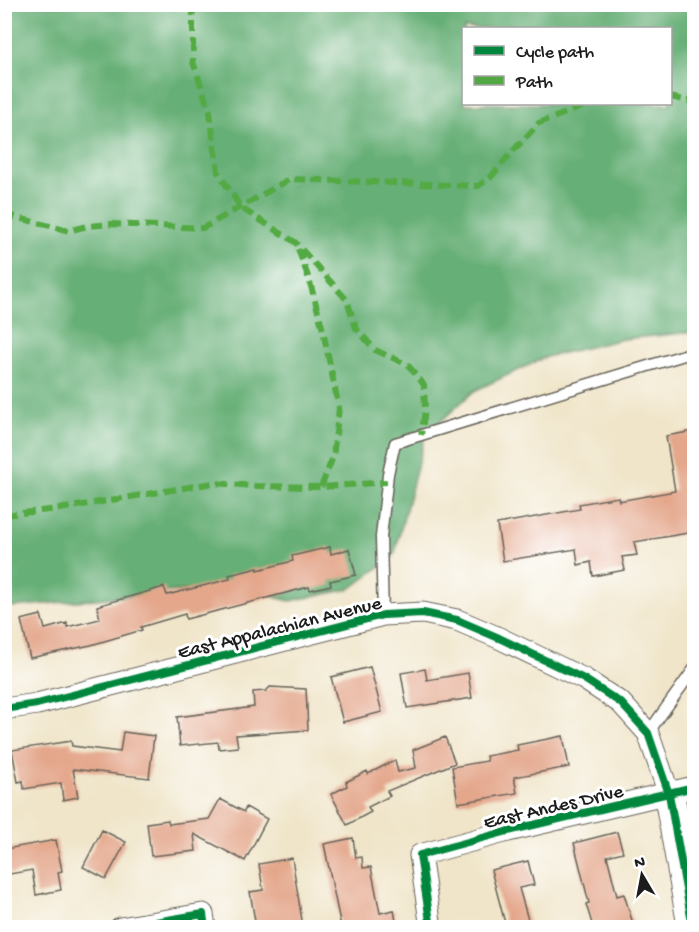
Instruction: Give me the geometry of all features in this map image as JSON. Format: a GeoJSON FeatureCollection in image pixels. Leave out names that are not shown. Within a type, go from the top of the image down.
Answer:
{"type":"FeatureCollection","features":[{"type":"Feature","properties":{"kind":"street","name":"East Appalachian Avenue"},"geometry":{"type":"LineString","coordinates":[[4,709],[37,704],[383,615],[423,614],[457,620],[499,638],[584,680],[621,703],[648,733],[682,791]]}},
{"type":"Feature","properties":{"kind":"street","name":"East Andes Drive"},"geometry":{"type":"LineString","coordinates":[[431,927],[420,855],[508,831],[682,791]]}},
{"type":"Feature","properties":{"kind":"street"},"geometry":{"type":"LineString","coordinates":[[682,791],[693,927]]}},
{"type":"Feature","properties":{"kind":"street"},"geometry":{"type":"LineString","coordinates":[[120,927],[204,921]]}},
{"type":"Feature","properties":{"kind":"lane"},"geometry":{"type":"LineString","coordinates":[[383,615],[381,537],[388,474],[396,443],[694,352]]}},
{"type":"Feature","properties":{"kind":"lane"},"geometry":{"type":"LineString","coordinates":[[648,733],[694,669]]}},
{"type":"Feature","properties":{"kind":"green space"},"geometry":{"type":"Polygon","coordinates":[[[4,5],[694,5],[694,332],[623,339],[546,357],[474,391],[425,436],[394,556],[350,589],[290,601],[229,586],[14,607],[5,605],[4,5]]]}},
{"type":"Feature","properties":{"kind":"building"},"geometry":{"type":"Polygon","coordinates":[[[694,431],[694,532],[634,542],[637,555],[622,557],[625,570],[593,576],[591,562],[578,565],[576,549],[503,561],[497,524],[580,509],[579,504],[618,497],[619,501],[675,491],[666,436],[694,431]]]}},
{"type":"Feature","properties":{"kind":"building"},"geometry":{"type":"Polygon","coordinates":[[[330,547],[331,554],[349,549],[356,575],[330,581],[331,585],[310,590],[309,587],[186,619],[185,614],[91,645],[30,658],[21,620],[41,615],[45,629],[67,623],[67,627],[100,619],[97,606],[164,587],[167,595],[230,579],[229,575],[293,561],[292,556],[330,547]]]}},
{"type":"Feature","properties":{"kind":"building"},"geometry":{"type":"Polygon","coordinates":[[[370,667],[382,712],[343,722],[331,677],[370,667]]]}},
{"type":"Feature","properties":{"kind":"building"},"geometry":{"type":"Polygon","coordinates":[[[425,669],[427,680],[468,673],[472,698],[407,708],[401,673],[425,669]]]}},
{"type":"Feature","properties":{"kind":"building"},"geometry":{"type":"Polygon","coordinates":[[[270,687],[306,689],[308,730],[236,735],[238,747],[219,749],[218,742],[180,746],[177,717],[254,707],[253,692],[266,691],[270,687]]]}},
{"type":"Feature","properties":{"kind":"building"},"geometry":{"type":"Polygon","coordinates":[[[123,732],[154,736],[149,778],[73,769],[78,797],[63,800],[61,783],[24,789],[23,781],[18,782],[12,750],[71,741],[72,746],[120,752],[123,732]]]}},
{"type":"Feature","properties":{"kind":"building"},"geometry":{"type":"Polygon","coordinates":[[[563,736],[569,767],[514,777],[517,793],[458,803],[452,767],[487,761],[486,756],[518,750],[517,745],[563,736]]]}},
{"type":"Feature","properties":{"kind":"building"},"geometry":{"type":"Polygon","coordinates":[[[445,737],[455,763],[387,791],[390,796],[368,807],[371,812],[347,825],[331,794],[347,786],[346,782],[395,760],[398,772],[416,768],[413,750],[445,737]]]}},
{"type":"Feature","properties":{"kind":"building"},"geometry":{"type":"Polygon","coordinates":[[[220,799],[244,812],[246,807],[267,819],[245,861],[194,834],[196,851],[151,856],[147,823],[168,820],[169,824],[209,819],[220,799]]]}},
{"type":"Feature","properties":{"kind":"building"},"geometry":{"type":"Polygon","coordinates":[[[102,830],[126,842],[106,879],[83,867],[102,830]]]}},
{"type":"Feature","properties":{"kind":"building"},"geometry":{"type":"Polygon","coordinates":[[[617,832],[623,852],[607,856],[617,896],[624,894],[634,927],[593,927],[574,843],[617,832]]]}},
{"type":"Feature","properties":{"kind":"building"},"geometry":{"type":"Polygon","coordinates":[[[353,838],[356,858],[362,857],[363,868],[371,867],[380,913],[394,910],[397,927],[341,927],[324,844],[353,838]]]}},
{"type":"Feature","properties":{"kind":"building"},"geometry":{"type":"Polygon","coordinates":[[[56,840],[62,871],[58,872],[61,890],[36,895],[32,870],[10,874],[5,849],[56,840]]]}},
{"type":"Feature","properties":{"kind":"building"},"geometry":{"type":"Polygon","coordinates":[[[292,858],[303,927],[256,927],[250,892],[263,890],[259,864],[292,858]]]}},
{"type":"Feature","properties":{"kind":"building"},"geometry":{"type":"Polygon","coordinates":[[[528,861],[534,885],[519,888],[530,927],[506,927],[491,870],[528,861]]]}},
{"type":"Feature","properties":{"kind":"marked path"},"geometry":{"type":"LineString","coordinates":[[193,4],[193,62],[210,112],[218,172],[241,208],[295,242],[347,300],[356,328],[375,350],[408,365],[424,385],[425,411],[421,435]]}},
{"type":"Feature","properties":{"kind":"marked path"},"geometry":{"type":"LineString","coordinates":[[672,97],[694,102]]}},
{"type":"Feature","properties":{"kind":"marked path"},"geometry":{"type":"LineString","coordinates":[[4,214],[69,231],[87,226],[112,224],[203,228],[290,179],[478,186],[490,178],[539,123],[587,105]]}},
{"type":"Feature","properties":{"kind":"marked path"},"geometry":{"type":"LineString","coordinates":[[298,249],[322,326],[339,408],[333,457],[321,487]]}},
{"type":"Feature","properties":{"kind":"marked path"},"geometry":{"type":"LineString","coordinates":[[4,515],[59,509],[213,483],[321,487],[387,482]]}},
{"type":"Feature","properties":{"kind":"cycle path"},"geometry":{"type":"LineString","coordinates":[[4,709],[37,704],[383,615],[423,613],[457,620],[584,679],[621,703],[648,733],[669,794],[693,928]]}},
{"type":"Feature","properties":{"kind":"cycle path"},"geometry":{"type":"LineString","coordinates":[[431,928],[420,855],[508,831],[694,787]]}},
{"type":"Feature","properties":{"kind":"cycle path"},"geometry":{"type":"LineString","coordinates":[[120,928],[203,914],[205,928]]}}]}
